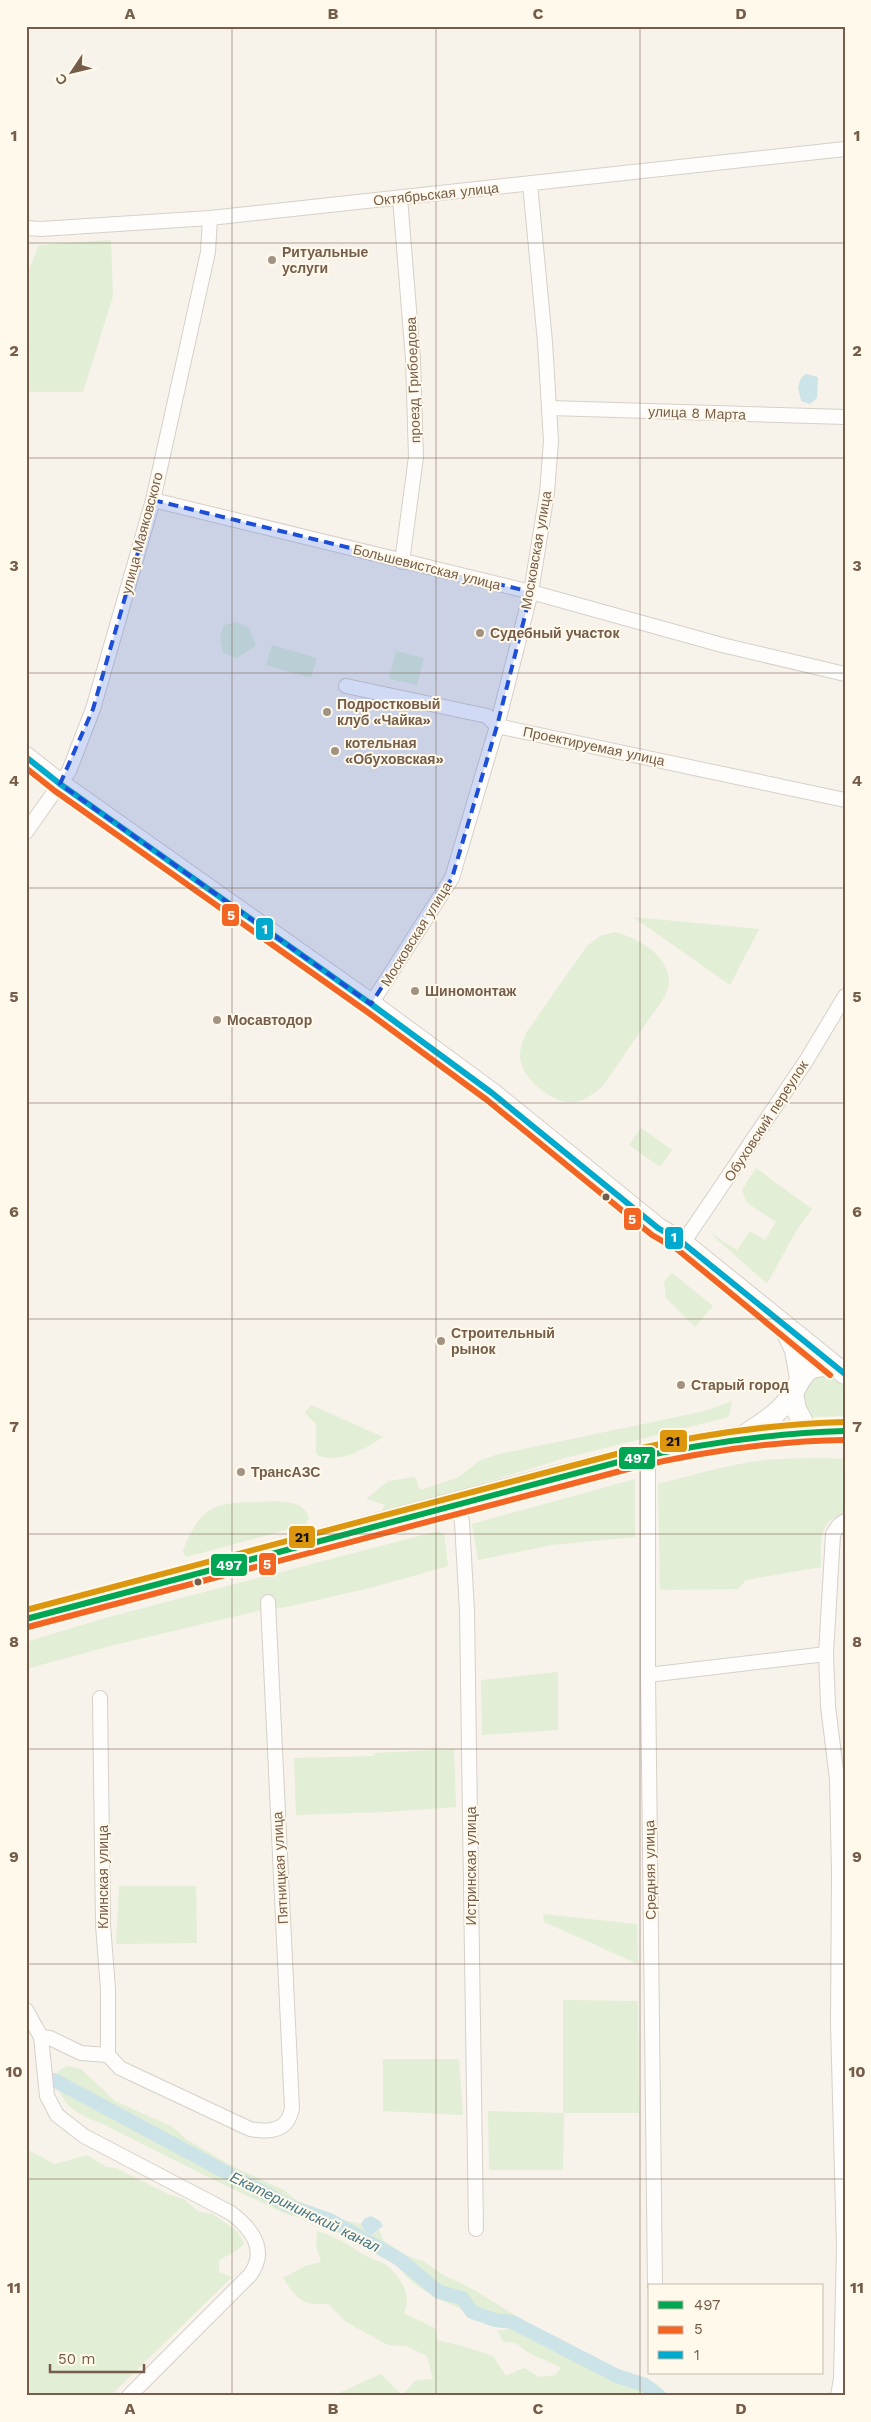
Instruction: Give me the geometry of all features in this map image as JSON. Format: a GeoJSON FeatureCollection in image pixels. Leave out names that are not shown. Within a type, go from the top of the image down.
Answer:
{"type":"FeatureCollection","features":[{"type":"Feature","properties":{"kind":"main road"},"geometry":{"type":"LineString","coordinates":[[26,1619],[648,1454],[743,1436],[807,1430],[845,1431]]}},
{"type":"Feature","properties":{"kind":"street","name":"Октябрьская улица"},"geometry":{"type":"LineString","coordinates":[[26,228],[41,229],[210,218],[845,148]]}},
{"type":"Feature","properties":{"kind":"street","name":"Московская улица"},"geometry":{"type":"LineString","coordinates":[[371,1004],[452,878],[497,726],[531,592],[547,493],[551,441],[550,408],[530,184]]}},
{"type":"Feature","properties":{"kind":"street","name":"проезд Грибоедова"},"geometry":{"type":"LineString","coordinates":[[400,198],[413,359],[416,457],[402,562]]}},
{"type":"Feature","properties":{"kind":"street","name":"улица Маяковского"},"geometry":{"type":"LineString","coordinates":[[26,832],[69,772],[93,708],[153,500],[208,252],[210,218]]}},
{"type":"Feature","properties":{"kind":"street","name":"улица 8 Марта"},"geometry":{"type":"LineString","coordinates":[[550,408],[845,417]]}},
{"type":"Feature","properties":{"kind":"street","name":"Большевистская улица"},"geometry":{"type":"LineString","coordinates":[[153,500],[531,592],[722,645],[845,674]]}},
{"type":"Feature","properties":{"kind":"street","name":"Проектируемая улица"},"geometry":{"type":"LineString","coordinates":[[346,686],[487,716],[497,726],[845,800]]}},
{"type":"Feature","properties":{"kind":"street"},"geometry":{"type":"LineString","coordinates":[[26,757],[60,784],[371,1004],[492,1093],[658,1228],[683,1243],[840,1371]]}},
{"type":"Feature","properties":{"kind":"street","name":"Обуховский переулок"},"geometry":{"type":"LineString","coordinates":[[683,1243],[800,1069],[845,996]]}},
{"type":"Feature","properties":{"kind":"street"},"geometry":{"type":"LineString","coordinates":[[779,1322],[795,1350],[796,1409],[807,1430]]}},
{"type":"Feature","properties":{"kind":"street"},"geometry":{"type":"LineString","coordinates":[[743,1436],[778,1411],[796,1386],[818,1366],[840,1371]]}},
{"type":"Feature","properties":{"kind":"street","name":"Средняя улица"},"geometry":{"type":"LineString","coordinates":[[648,1454],[648,1675],[655,2284]]}},
{"type":"Feature","properties":{"kind":"street","name":"Истринская улица"},"geometry":{"type":"LineString","coordinates":[[458,1503],[462,1522],[468,1650],[476,2229]]}},
{"type":"Feature","properties":{"kind":"street"},"geometry":{"type":"LineString","coordinates":[[838,2396],[841,2378],[844,2246],[838,2024],[839,1872],[837,1779],[828,1706],[826,1654],[833,1534],[839,1525],[845,1521]]}},
{"type":"Feature","properties":{"kind":"street","name":"Пятницкая улица"},"geometry":{"type":"LineString","coordinates":[[108,2055],[120,2068],[250,2129],[265,2132],[278,2130],[288,2120],[292,2108],[268,1602]]}},
{"type":"Feature","properties":{"kind":"street"},"geometry":{"type":"LineString","coordinates":[[648,1675],[826,1654]]}},
{"type":"Feature","properties":{"kind":"street","name":"Клинская улица"},"geometry":{"type":"LineString","coordinates":[[100,1698],[103,1925],[108,1989],[108,2055]]}},
{"type":"Feature","properties":{"kind":"street"},"geometry":{"type":"LineString","coordinates":[[26,2010],[41,2036],[44,2058],[44,2085],[49,2103],[57,2115],[84,2136],[231,2213],[243,2222],[254,2237],[258,2252],[258,2264],[250,2275],[129,2396]]}},
{"type":"Feature","properties":{"kind":"street"},"geometry":{"type":"LineString","coordinates":[[41,2036],[50,2038],[81,2053],[108,2055]]}},
{"type":"Feature","properties":{"kind":"highlighted area"},"geometry":{"type":"Polygon","coordinates":[[[153,500],[531,592],[497,726],[452,878],[371,1004],[60,784],[93,709],[153,500]]]}},
{"type":"Feature","properties":{"kind":"green space"},"geometry":{"type":"Polygon","coordinates":[[[111,240],[113,296],[83,392],[26,392],[26,277],[39,245],[111,240]]]}},
{"type":"Feature","properties":{"kind":"green space"},"geometry":{"type":"Polygon","coordinates":[[[236,622],[249,628],[256,645],[237,658],[223,653],[220,637],[224,625],[236,622]]]}},
{"type":"Feature","properties":{"kind":"green space"},"geometry":{"type":"Polygon","coordinates":[[[272,645],[317,658],[311,678],[266,665],[272,645]]]}},
{"type":"Feature","properties":{"kind":"green space"},"geometry":{"type":"Polygon","coordinates":[[[396,651],[424,658],[417,685],[389,679],[396,651]]]}},
{"type":"Feature","properties":{"kind":"green space"},"geometry":{"type":"Polygon","coordinates":[[[633,917],[759,929],[730,985],[633,917]]]}},
{"type":"Feature","properties":{"kind":"green space"},"geometry":{"type":"Polygon","coordinates":[[[615,932],[642,943],[658,956],[668,974],[668,988],[663,999],[602,1087],[579,1101],[567,1102],[559,1100],[542,1091],[529,1078],[521,1063],[520,1052],[522,1044],[526,1033],[587,946],[600,936],[615,932]]]}},
{"type":"Feature","properties":{"kind":"green space"},"geometry":{"type":"Polygon","coordinates":[[[641,1128],[672,1150],[660,1167],[629,1145],[641,1128]]]}},
{"type":"Feature","properties":{"kind":"green space"},"geometry":{"type":"Polygon","coordinates":[[[756,1168],[812,1209],[795,1233],[767,1284],[709,1232],[737,1250],[750,1231],[765,1240],[776,1222],[746,1202],[742,1190],[756,1168]]]}},
{"type":"Feature","properties":{"kind":"green space"},"geometry":{"type":"Polygon","coordinates":[[[672,1273],[713,1306],[695,1327],[666,1298],[664,1282],[672,1273]]]}},
{"type":"Feature","properties":{"kind":"green space"},"geometry":{"type":"Polygon","coordinates":[[[814,1373],[831,1377],[845,1386],[845,1416],[812,1417],[802,1409],[804,1385],[814,1373]]]}},
{"type":"Feature","properties":{"kind":"green space"},"geometry":{"type":"Polygon","coordinates":[[[732,1401],[729,1417],[565,1458],[379,1515],[385,1505],[366,1499],[388,1481],[415,1477],[420,1490],[459,1477],[479,1461],[495,1455],[705,1411],[732,1401]]]}},
{"type":"Feature","properties":{"kind":"green space"},"geometry":{"type":"Polygon","coordinates":[[[311,1405],[383,1437],[360,1451],[342,1457],[325,1458],[317,1455],[316,1424],[305,1413],[311,1405]]]}},
{"type":"Feature","properties":{"kind":"green space"},"geometry":{"type":"Polygon","coordinates":[[[827,1458],[845,1459],[845,1514],[829,1521],[825,1527],[821,1542],[821,1567],[746,1580],[738,1589],[660,1590],[658,1484],[749,1462],[827,1458]]]}},
{"type":"Feature","properties":{"kind":"green space"},"geometry":{"type":"Polygon","coordinates":[[[635,1479],[635,1537],[552,1545],[478,1560],[472,1524],[635,1479]]]}},
{"type":"Feature","properties":{"kind":"green space"},"geometry":{"type":"Polygon","coordinates":[[[276,1501],[296,1504],[304,1509],[309,1518],[305,1525],[186,1557],[183,1551],[188,1538],[196,1524],[212,1509],[231,1503],[276,1501]]]}},
{"type":"Feature","properties":{"kind":"green space"},"geometry":{"type":"Polygon","coordinates":[[[438,1531],[444,1534],[448,1566],[374,1587],[287,1607],[258,1611],[114,1645],[26,1669],[26,1642],[105,1618],[438,1531]]]}},
{"type":"Feature","properties":{"kind":"green space"},"geometry":{"type":"Polygon","coordinates":[[[558,1672],[558,1730],[482,1735],[481,1680],[558,1672]]]}},
{"type":"Feature","properties":{"kind":"green space"},"geometry":{"type":"Polygon","coordinates":[[[454,1749],[456,1807],[388,1812],[296,1815],[294,1758],[374,1756],[375,1753],[454,1749]]]}},
{"type":"Feature","properties":{"kind":"green space"},"geometry":{"type":"Polygon","coordinates":[[[119,1886],[196,1886],[197,1943],[116,1944],[119,1886]]]}},
{"type":"Feature","properties":{"kind":"green space"},"geometry":{"type":"Polygon","coordinates":[[[543,1914],[637,1924],[638,1964],[544,1922],[543,1914]]]}},
{"type":"Feature","properties":{"kind":"green space"},"geometry":{"type":"Polygon","coordinates":[[[563,2000],[638,2001],[639,2113],[564,2113],[563,2170],[489,2170],[488,2111],[563,2113],[563,2000]]]}},
{"type":"Feature","properties":{"kind":"green space"},"geometry":{"type":"Polygon","coordinates":[[[383,2059],[459,2059],[463,2115],[383,2111],[383,2059]]]}},
{"type":"Feature","properties":{"kind":"green space"},"geometry":{"type":"Polygon","coordinates":[[[68,2066],[81,2069],[115,2101],[173,2127],[186,2139],[232,2166],[284,2190],[297,2201],[343,2220],[361,2224],[364,2230],[371,2235],[379,2230],[384,2241],[405,2255],[423,2261],[445,2276],[471,2288],[539,2330],[619,2371],[655,2383],[670,2396],[332,2396],[381,2374],[402,2395],[416,2380],[433,2379],[427,2356],[406,2346],[388,2345],[346,2322],[328,2304],[306,2302],[301,2300],[292,2291],[283,2278],[305,2266],[321,2262],[316,2246],[317,2231],[338,2239],[389,2267],[402,2283],[406,2294],[407,2300],[404,2313],[435,2328],[437,2340],[493,2356],[506,2376],[524,2368],[539,2377],[555,2375],[561,2368],[532,2354],[517,2343],[504,2342],[497,2331],[509,2329],[433,2296],[410,2280],[387,2256],[343,2230],[282,2212],[77,2112],[66,2103],[54,2080],[58,2071],[68,2066]]]}},
{"type":"Feature","properties":{"kind":"green space"},"geometry":{"type":"Polygon","coordinates":[[[26,2149],[55,2164],[87,2155],[106,2167],[116,2168],[168,2194],[184,2199],[199,2212],[213,2214],[237,2231],[244,2243],[236,2251],[219,2261],[219,2272],[232,2277],[110,2396],[26,2396],[26,2149]]]}},
{"type":"Feature","properties":{"kind":"water"},"geometry":{"type":"Polygon","coordinates":[[[806,374],[818,377],[817,398],[810,404],[801,401],[798,387],[801,378],[806,374]]]}},
{"type":"Feature","properties":{"kind":"water"},"geometry":{"type":"Polygon","coordinates":[[[371,2216],[380,2221],[383,2226],[371,2235],[364,2230],[361,2224],[364,2219],[371,2216]]]}},
{"type":"Feature","properties":{"kind":"waterway","name":"Екатерининский канал"},"geometry":{"type":"LineString","coordinates":[[54,2080],[287,2205],[330,2220],[399,2259],[439,2292],[462,2298],[472,2312],[495,2320],[512,2322],[617,2376],[645,2385],[659,2396]]}},
{"type":"Feature","properties":{"kind":"transit line","name":"1"},"geometry":{"type":"LineString","coordinates":[[26,757],[60,784],[371,1004],[492,1093],[658,1228],[683,1243],[845,1374]]}},
{"type":"Feature","properties":{"kind":"transit line","name":"5"},"geometry":{"type":"LineString","coordinates":[[26,768],[55,791],[366,1011],[487,1100],[652,1235],[678,1250],[830,1375]]}},
{"type":"Feature","properties":{"kind":"transit line","name":"21"},"geometry":{"type":"LineString","coordinates":[[26,1610],[624,1452],[733,1431],[845,1422]]}},
{"type":"Feature","properties":{"kind":"transit line","name":"497"},"geometry":{"type":"LineString","coordinates":[[26,1619],[626,1460],[735,1440],[789,1434],[845,1431]]}},
{"type":"Feature","properties":{"kind":"transit line","name":"5"},"geometry":{"type":"LineString","coordinates":[[28,1627],[628,1469],[736,1448],[845,1440]]}},
{"type":"Feature","properties":{"kind":"place","name":"Ритуальные услуги"},"geometry":{"type":"Point","coordinates":[272,260]}},
{"type":"Feature","properties":{"kind":"place","name":"Судебный участок"},"geometry":{"type":"Point","coordinates":[480,633]}},
{"type":"Feature","properties":{"kind":"place","name":"Подростковый клуб «Чайка»"},"geometry":{"type":"Point","coordinates":[327,712]}},
{"type":"Feature","properties":{"kind":"place","name":"котельная «Обуховская»"},"geometry":{"type":"Point","coordinates":[335,751]}},
{"type":"Feature","properties":{"kind":"place","name":"Шиномонтаж"},"geometry":{"type":"Point","coordinates":[415,991]}},
{"type":"Feature","properties":{"kind":"place","name":"Мосавтодор"},"geometry":{"type":"Point","coordinates":[217,1020]}},
{"type":"Feature","properties":{"kind":"place","name":"Строительный рынок"},"geometry":{"type":"Point","coordinates":[441,1341]}},
{"type":"Feature","properties":{"kind":"place","name":"Старый город"},"geometry":{"type":"Point","coordinates":[681,1385]}},
{"type":"Feature","properties":{"kind":"place","name":"ТрансАЗС"},"geometry":{"type":"Point","coordinates":[241,1472]}}]}
